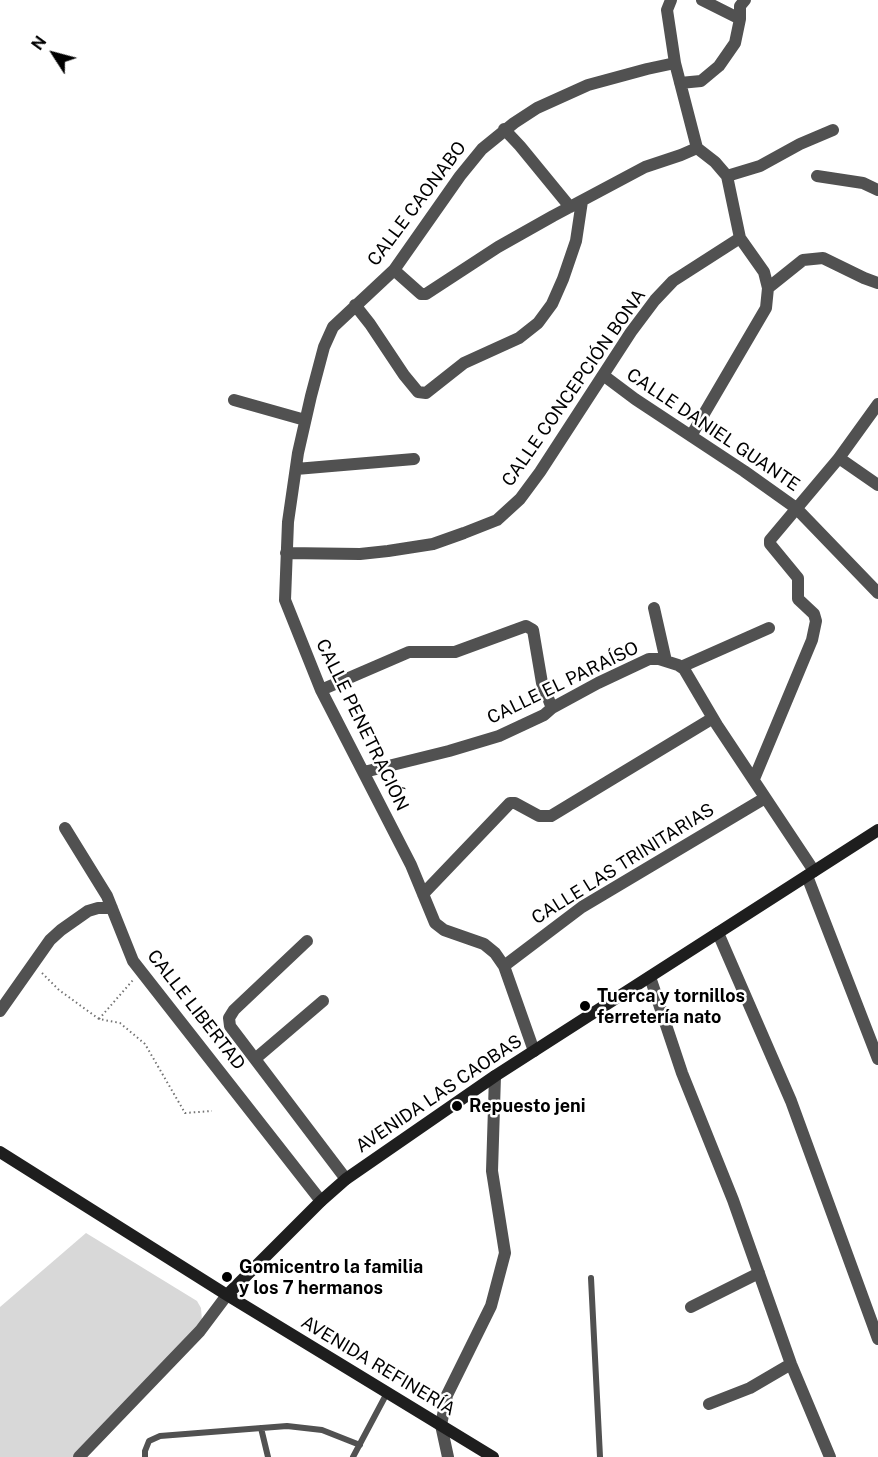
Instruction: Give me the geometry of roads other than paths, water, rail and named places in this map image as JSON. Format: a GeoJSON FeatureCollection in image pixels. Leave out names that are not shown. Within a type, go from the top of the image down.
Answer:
{"type":"FeatureCollection","features":[{"type":"Feature","properties":{"kind":"street"},"geometry":{"type":"LineString","coordinates":[[671,0],[667,10],[675,63],[697,148],[715,162],[727,176],[741,238],[764,272],[768,288],[766,308],[691,436]]}},
{"type":"Feature","properties":{"kind":"street"},"geometry":{"type":"LineString","coordinates":[[702,0],[740,19]]}},
{"type":"Feature","properties":{"kind":"street"},"geometry":{"type":"LineString","coordinates":[[681,83],[701,81],[719,66],[735,43],[740,6],[745,0]]}},
{"type":"Feature","properties":{"kind":"street","name":"CALLE CAONABO"},"geometry":{"type":"LineString","coordinates":[[355,305],[394,270],[460,176],[482,149],[504,129],[537,108],[588,85],[675,63]]}},
{"type":"Feature","properties":{"kind":"street"},"geometry":{"type":"LineString","coordinates":[[504,129],[570,207]]}},
{"type":"Feature","properties":{"kind":"street"},"geometry":{"type":"LineString","coordinates":[[727,176],[760,166],[832,130]]}},
{"type":"Feature","properties":{"kind":"street"},"geometry":{"type":"LineString","coordinates":[[394,270],[422,294],[426,294],[498,247],[570,207],[645,167],[697,148]]}},
{"type":"Feature","properties":{"kind":"street"},"geometry":{"type":"LineString","coordinates":[[817,176],[863,183],[878,190]]}},
{"type":"Feature","properties":{"kind":"street"},"geometry":{"type":"LineString","coordinates":[[355,305],[404,375],[418,392],[426,393],[464,363],[519,338],[538,324],[552,304],[563,279],[576,241],[582,201]]}},
{"type":"Feature","properties":{"kind":"street","name":"CALLE CONCEPCIÓN BONA"},"geometry":{"type":"LineString","coordinates":[[286,553],[360,554],[433,544],[497,520],[520,498],[540,472],[655,300],[673,281],[741,238]]}},
{"type":"Feature","properties":{"kind":"street"},"geometry":{"type":"LineString","coordinates":[[768,288],[803,260],[823,258],[878,283]]}},
{"type":"Feature","properties":{"kind":"street","name":"CALLE PENETRACIÓN"},"geometry":{"type":"LineString","coordinates":[[355,305],[330,333],[305,420],[288,522],[286,604],[321,690],[411,865],[430,914],[439,927],[490,947],[504,966],[534,1051]]}},
{"type":"Feature","properties":{"kind":"street","name":"CALLE DANIEL GUANTE"},"geometry":{"type":"LineString","coordinates":[[603,375],[796,508],[878,592]]}},
{"type":"Feature","properties":{"kind":"street"},"geometry":{"type":"LineString","coordinates":[[234,400],[305,420]]}},
{"type":"Feature","properties":{"kind":"street"},"geometry":{"type":"LineString","coordinates":[[754,779],[814,631],[814,614],[798,599],[798,578],[770,544],[771,537],[839,458],[878,404]]}},
{"type":"Feature","properties":{"kind":"street"},"geometry":{"type":"LineString","coordinates":[[839,458],[878,485]]}},
{"type":"Feature","properties":{"kind":"street"},"geometry":{"type":"LineString","coordinates":[[296,469],[414,459]]}},
{"type":"Feature","properties":{"kind":"street"},"geometry":{"type":"LineString","coordinates":[[654,608],[666,661]]}},
{"type":"Feature","properties":{"kind":"street"},"geometry":{"type":"LineString","coordinates":[[321,690],[409,652],[455,652],[526,626],[532,630],[543,683],[552,708]]}},
{"type":"Feature","properties":{"kind":"street"},"geometry":{"type":"LineString","coordinates":[[769,628],[681,667],[754,779],[811,874],[873,1036],[878,1059]]}},
{"type":"Feature","properties":{"kind":"street","name":"CALLE EL PARAÍSO"},"geometry":{"type":"LineString","coordinates":[[364,772],[499,736],[544,715],[552,708],[598,683],[649,659],[666,661],[681,667]]}},
{"type":"Feature","properties":{"kind":"street"},"geometry":{"type":"LineString","coordinates":[[423,894],[510,803],[515,803],[539,816],[551,816],[713,718]]}},
{"type":"Feature","properties":{"kind":"street","name":"CALLE LAS TRINITARIAS"},"geometry":{"type":"LineString","coordinates":[[504,966],[582,907],[765,798]]}},
{"type":"Feature","properties":{"kind":"street","name":"CALLE LIBERTAD"},"geometry":{"type":"LineString","coordinates":[[65,828],[107,896],[133,961],[321,1201]]}},
{"type":"Feature","properties":{"kind":"street","name":"AVENIDA LAS CAOBAS"},"geometry":{"type":"LineString","coordinates":[[79,1457],[200,1331],[227,1295],[346,1179],[495,1076],[878,830]]}},
{"type":"Feature","properties":{"kind":"street"},"geometry":{"type":"LineString","coordinates":[[0,1011],[50,940],[88,911],[112,908]]}},
{"type":"Feature","properties":{"kind":"street"},"geometry":{"type":"LineString","coordinates":[[718,933],[791,1101],[878,1339]]}},
{"type":"Feature","properties":{"kind":"street"},"geometry":{"type":"LineString","coordinates":[[307,941],[234,1010],[229,1018],[230,1026],[346,1179]]}},
{"type":"Feature","properties":{"kind":"street"},"geometry":{"type":"LineString","coordinates":[[650,977],[682,1073],[733,1200],[791,1364],[830,1457]]}},
{"type":"Feature","properties":{"kind":"street"},"geometry":{"type":"LineString","coordinates":[[255,1059],[322,1001]]}},
{"type":"Feature","properties":{"kind":"street"},"geometry":{"type":"LineString","coordinates":[[448,1457],[441,1425],[447,1395],[491,1306],[505,1253],[492,1172],[495,1076]]}},
{"type":"Feature","properties":{"kind":"street","name":"AVENIDA REFINERÍA"},"geometry":{"type":"LineString","coordinates":[[0,1152],[227,1295],[493,1457]]}},
{"type":"Feature","properties":{"kind":"street"},"geometry":{"type":"LineString","coordinates":[[692,1307],[759,1273]]}},
{"type":"Feature","properties":{"kind":"street"},"geometry":{"type":"LineString","coordinates":[[709,1404],[750,1388],[791,1364]]}},
{"type":"Feature","properties":{"kind":"lane"},"geometry":{"type":"LineString","coordinates":[[591,1278],[600,1457]]}},
{"type":"Feature","properties":{"kind":"lane"},"geometry":{"type":"LineString","coordinates":[[353,1457],[388,1392]]}},
{"type":"Feature","properties":{"kind":"lane"},"geometry":{"type":"LineString","coordinates":[[146,1457],[145,1451],[149,1441],[160,1436],[287,1426],[322,1430],[360,1445]]}},
{"type":"Feature","properties":{"kind":"lane"},"geometry":{"type":"LineString","coordinates":[[261,1428],[268,1457]]}},
{"type":"Feature","properties":{"kind":"place","name":"Tuerca y tornillos ferretería nato"},"geometry":{"type":"Point","coordinates":[585,1006]}},
{"type":"Feature","properties":{"kind":"place","name":"Repuesto jeni"},"geometry":{"type":"Point","coordinates":[457,1106]}},
{"type":"Feature","properties":{"kind":"place","name":"Gomicentro la familia y los 7 hermanos"},"geometry":{"type":"Point","coordinates":[227,1277]}}]}
